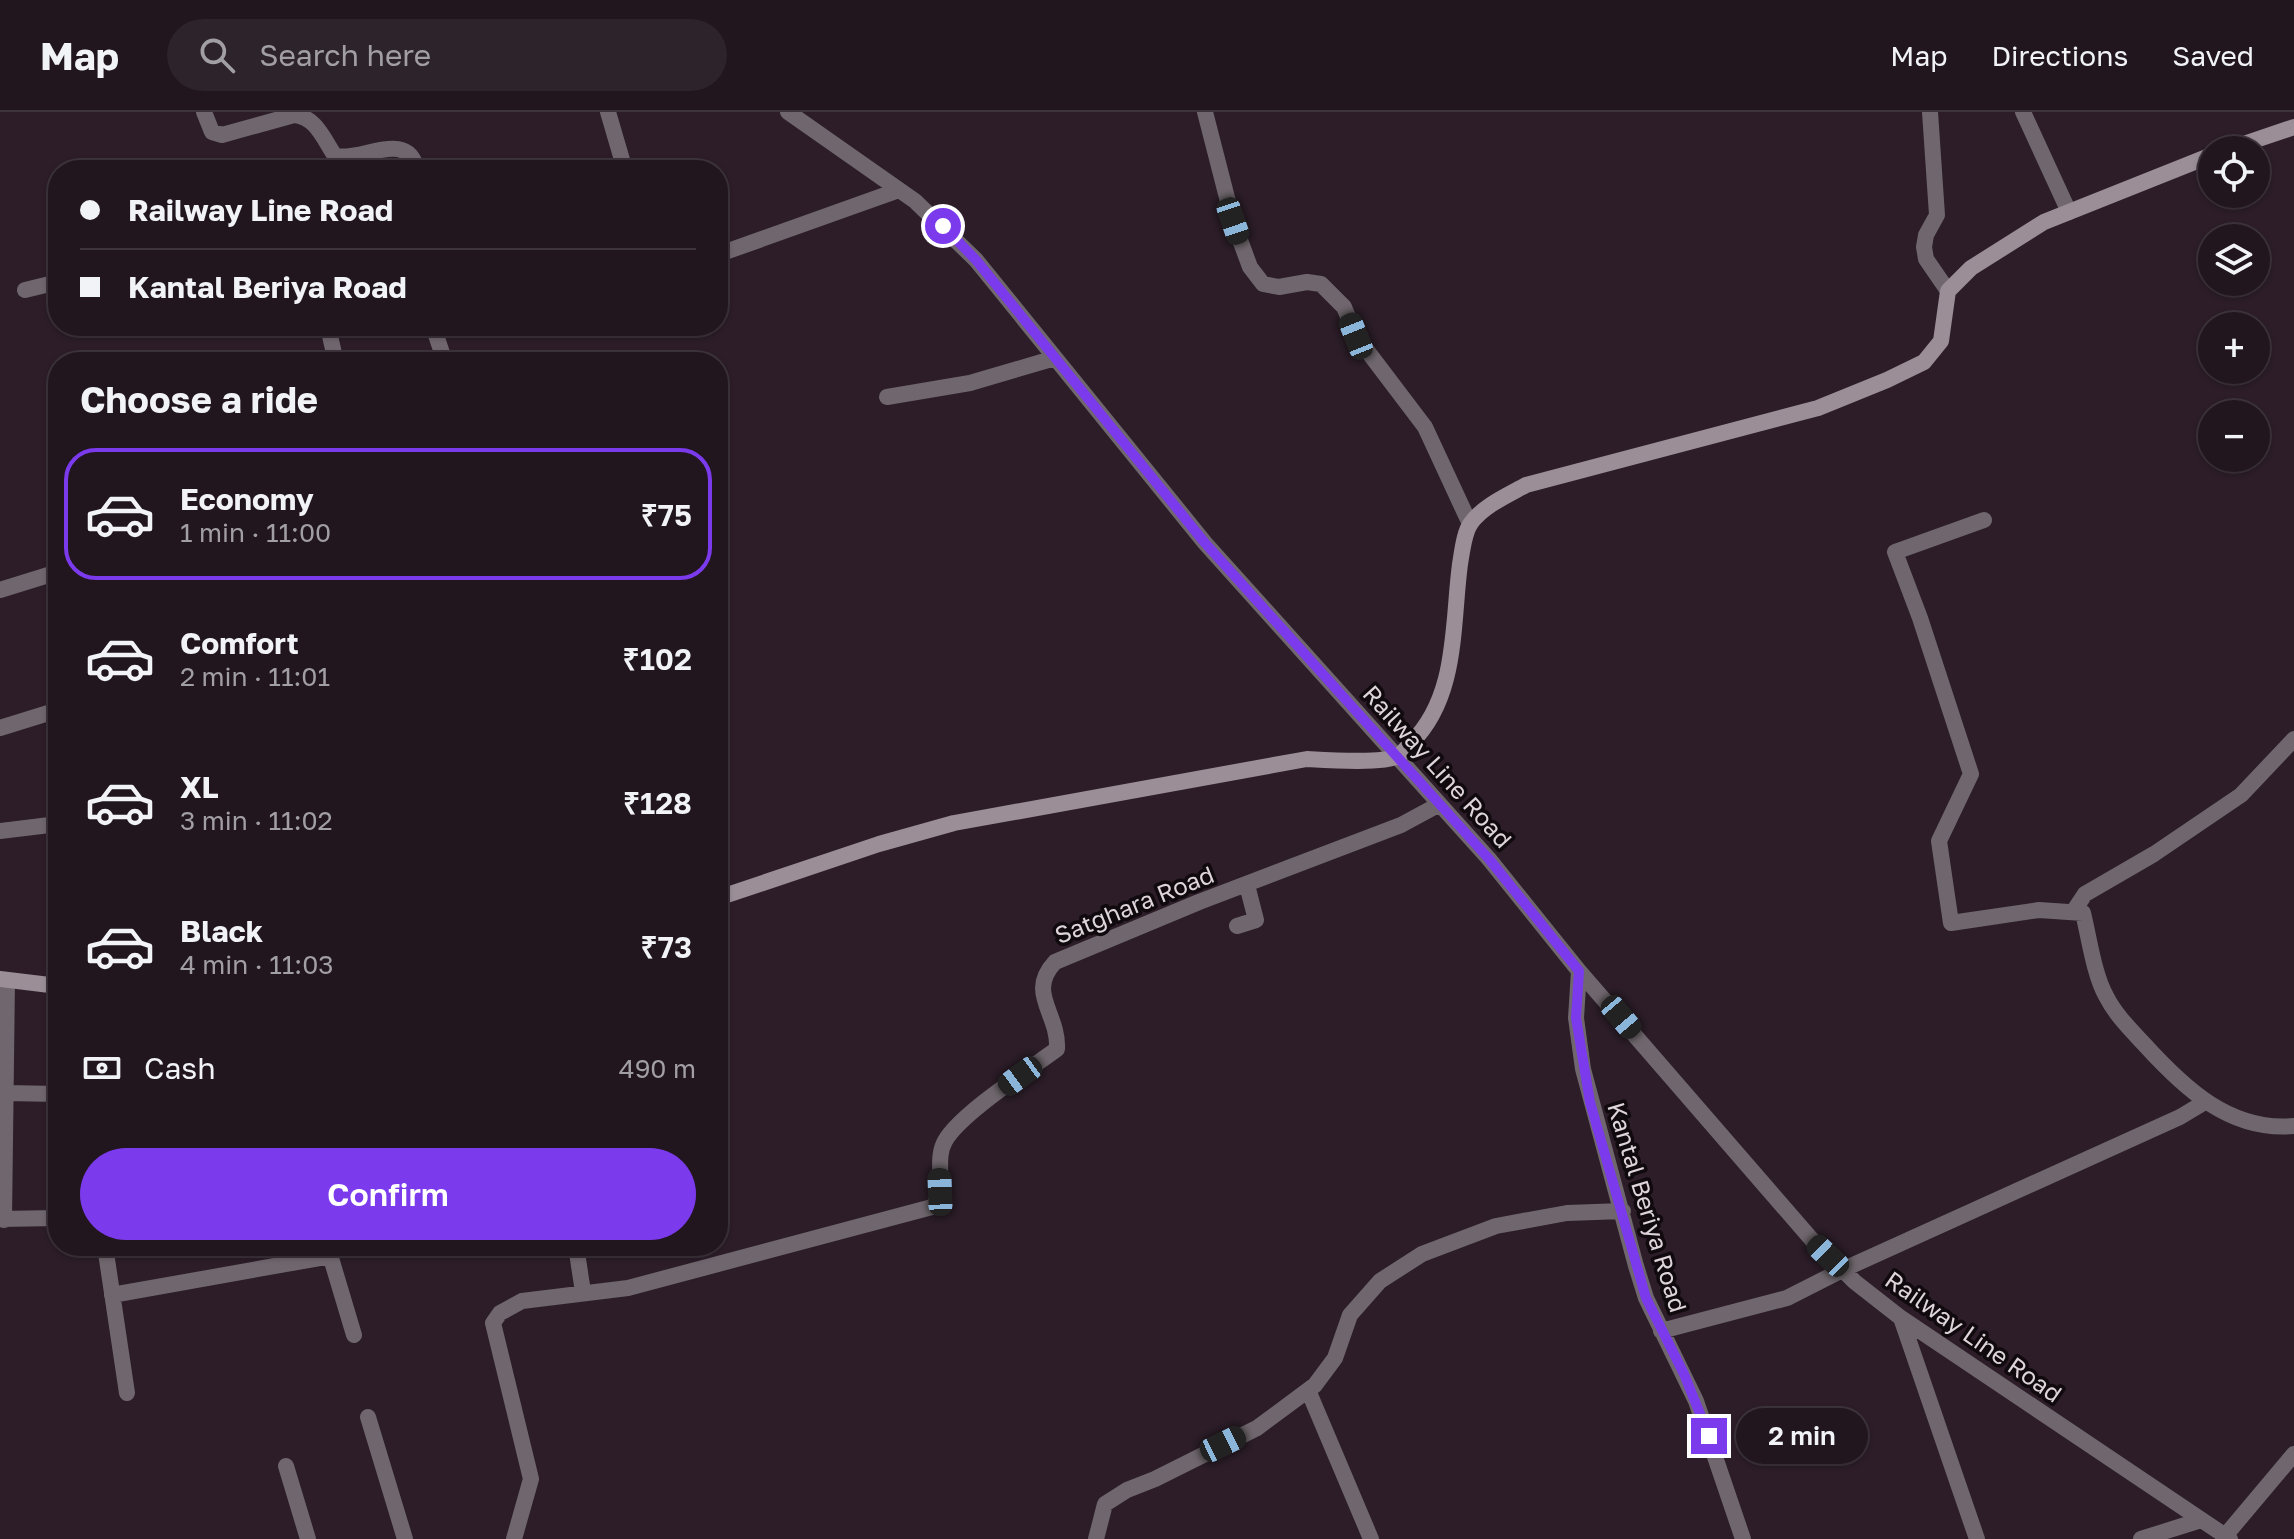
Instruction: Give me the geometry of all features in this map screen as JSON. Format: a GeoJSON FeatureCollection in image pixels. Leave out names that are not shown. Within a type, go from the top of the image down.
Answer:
{"type":"FeatureCollection","features":[{"type":"Feature","properties":{"kind":"street"},"geometry":{"type":"LineString","coordinates":[[204,112],[212,132],[222,135],[294,115],[304,116],[313,121],[335,156],[344,158],[395,147],[407,152],[414,160]]}},
{"type":"Feature","properties":{"kind":"street"},"geometry":{"type":"LineString","coordinates":[[608,112],[622,160]]}},
{"type":"Feature","properties":{"kind":"street","name":"Railway Line Road"},"geometry":{"type":"LineString","coordinates":[[788,112],[899,190],[943,226],[976,260],[1205,543],[1489,859],[1579,971],[1813,1241],[1842,1270],[1901,1318],[2228,1538]]}},
{"type":"Feature","properties":{"kind":"street"},"geometry":{"type":"LineString","coordinates":[[1205,112],[1233,221],[1250,267],[1263,284],[1279,287],[1307,282],[1321,284],[1344,307],[1356,336],[1425,427],[1470,524]]}},
{"type":"Feature","properties":{"kind":"street"},"geometry":{"type":"LineString","coordinates":[[1930,112],[1937,215],[1926,235],[1924,247],[1926,259],[1948,291]]}},
{"type":"Feature","properties":{"kind":"street"},"geometry":{"type":"LineString","coordinates":[[2023,112],[2069,212]]}},
{"type":"Feature","properties":{"kind":"street"},"geometry":{"type":"LineString","coordinates":[[2267,136],[2294,127]]}},
{"type":"Feature","properties":{"kind":"street"},"geometry":{"type":"LineString","coordinates":[[728,895],[879,844],[954,823],[1307,759],[1397,757],[1418,737],[1434,711],[1446,681],[1454,640],[1461,558],[1470,524],[1491,505],[1526,485],[1818,408],[1924,362],[1941,341],[1948,291],[1983,260],[2044,222],[2198,161]]}},
{"type":"Feature","properties":{"kind":"street"},"geometry":{"type":"LineString","coordinates":[[728,251],[899,190]]}},
{"type":"Feature","properties":{"kind":"street"},"geometry":{"type":"LineString","coordinates":[[25,290],[48,284]]}},
{"type":"Feature","properties":{"kind":"street"},"geometry":{"type":"LineString","coordinates":[[887,397],[970,383],[1055,358]]}},
{"type":"Feature","properties":{"kind":"street"},"geometry":{"type":"LineString","coordinates":[[1984,520],[1895,552],[1971,774],[1939,841],[1951,923],[2039,910],[2083,913],[2104,993],[2117,1014],[2167,1069],[2205,1102],[2242,1121],[2277,1127],[2294,1126]]}},
{"type":"Feature","properties":{"kind":"street"},"geometry":{"type":"LineString","coordinates":[[0,590],[48,575]]}},
{"type":"Feature","properties":{"kind":"street"},"geometry":{"type":"LineString","coordinates":[[0,728],[48,713]]}},
{"type":"Feature","properties":{"kind":"street"},"geometry":{"type":"LineString","coordinates":[[2073,912],[2085,894],[2154,854],[2241,795],[2294,739]]}},
{"type":"Feature","properties":{"kind":"street","name":"Satghara Road"},"geometry":{"type":"LineString","coordinates":[[515,1539],[531,1479],[493,1323],[500,1313],[522,1301],[628,1288],[932,1207],[938,1201],[940,1192],[939,1155],[946,1139],[981,1106],[1057,1049],[1058,1035],[1041,985],[1043,974],[1055,962],[1199,902],[1401,825],[1438,805]]}},
{"type":"Feature","properties":{"kind":"street"},"geometry":{"type":"LineString","coordinates":[[0,831],[48,825]]}},
{"type":"Feature","properties":{"kind":"street"},"geometry":{"type":"LineString","coordinates":[[1237,926],[1256,920],[1247,885]]}},
{"type":"Feature","properties":{"kind":"street","name":"Kantal Beriya Road"},"geometry":{"type":"LineString","coordinates":[[1579,971],[1576,1018],[1583,1069],[1646,1298],[1696,1401],[1743,1539]]}},
{"type":"Feature","properties":{"kind":"street"},"geometry":{"type":"LineString","coordinates":[[48,985],[3,980],[6,1093],[2,1219],[48,1218]]}},
{"type":"Feature","properties":{"kind":"street"},"geometry":{"type":"LineString","coordinates":[[6,1093],[48,1094]]}},
{"type":"Feature","properties":{"kind":"street"},"geometry":{"type":"LineString","coordinates":[[1661,1331],[1787,1298],[1842,1270],[2180,1117],[2205,1102]]}},
{"type":"Feature","properties":{"kind":"street"},"geometry":{"type":"LineString","coordinates":[[1096,1539],[1105,1504],[1127,1490],[1257,1428],[1315,1385],[1335,1358],[1350,1315],[1380,1281],[1422,1254],[1496,1226],[1567,1213],[1623,1211]]}},
{"type":"Feature","properties":{"kind":"street"},"geometry":{"type":"LineString","coordinates":[[106,1256],[127,1393]]}},
{"type":"Feature","properties":{"kind":"street"},"geometry":{"type":"LineString","coordinates":[[112,1295],[304,1256]]}},
{"type":"Feature","properties":{"kind":"street"},"geometry":{"type":"LineString","coordinates":[[330,1256],[354,1335]]}},
{"type":"Feature","properties":{"kind":"street"},"geometry":{"type":"LineString","coordinates":[[578,1256],[583,1292]]}},
{"type":"Feature","properties":{"kind":"street"},"geometry":{"type":"LineString","coordinates":[[1901,1318],[1977,1539]]}},
{"type":"Feature","properties":{"kind":"street"},"geometry":{"type":"LineString","coordinates":[[1308,1390],[1371,1539]]}},
{"type":"Feature","properties":{"kind":"street"},"geometry":{"type":"LineString","coordinates":[[368,1417],[405,1539]]}},
{"type":"Feature","properties":{"kind":"street"},"geometry":{"type":"LineString","coordinates":[[2228,1538],[2294,1454]]}},
{"type":"Feature","properties":{"kind":"street"},"geometry":{"type":"LineString","coordinates":[[286,1466],[308,1539]]}},
{"type":"Feature","properties":{"kind":"street"},"geometry":{"type":"LineString","coordinates":[[2141,1539],[2201,1520]]}},
{"type":"Feature","properties":{"kind":"route"},"geometry":{"type":"LineString","coordinates":[[943,226],[976,260],[1205,543],[1489,859],[1579,971],[1576,1018],[1590,1102],[1646,1298],[1684,1374],[1709,1436]]}}]}
